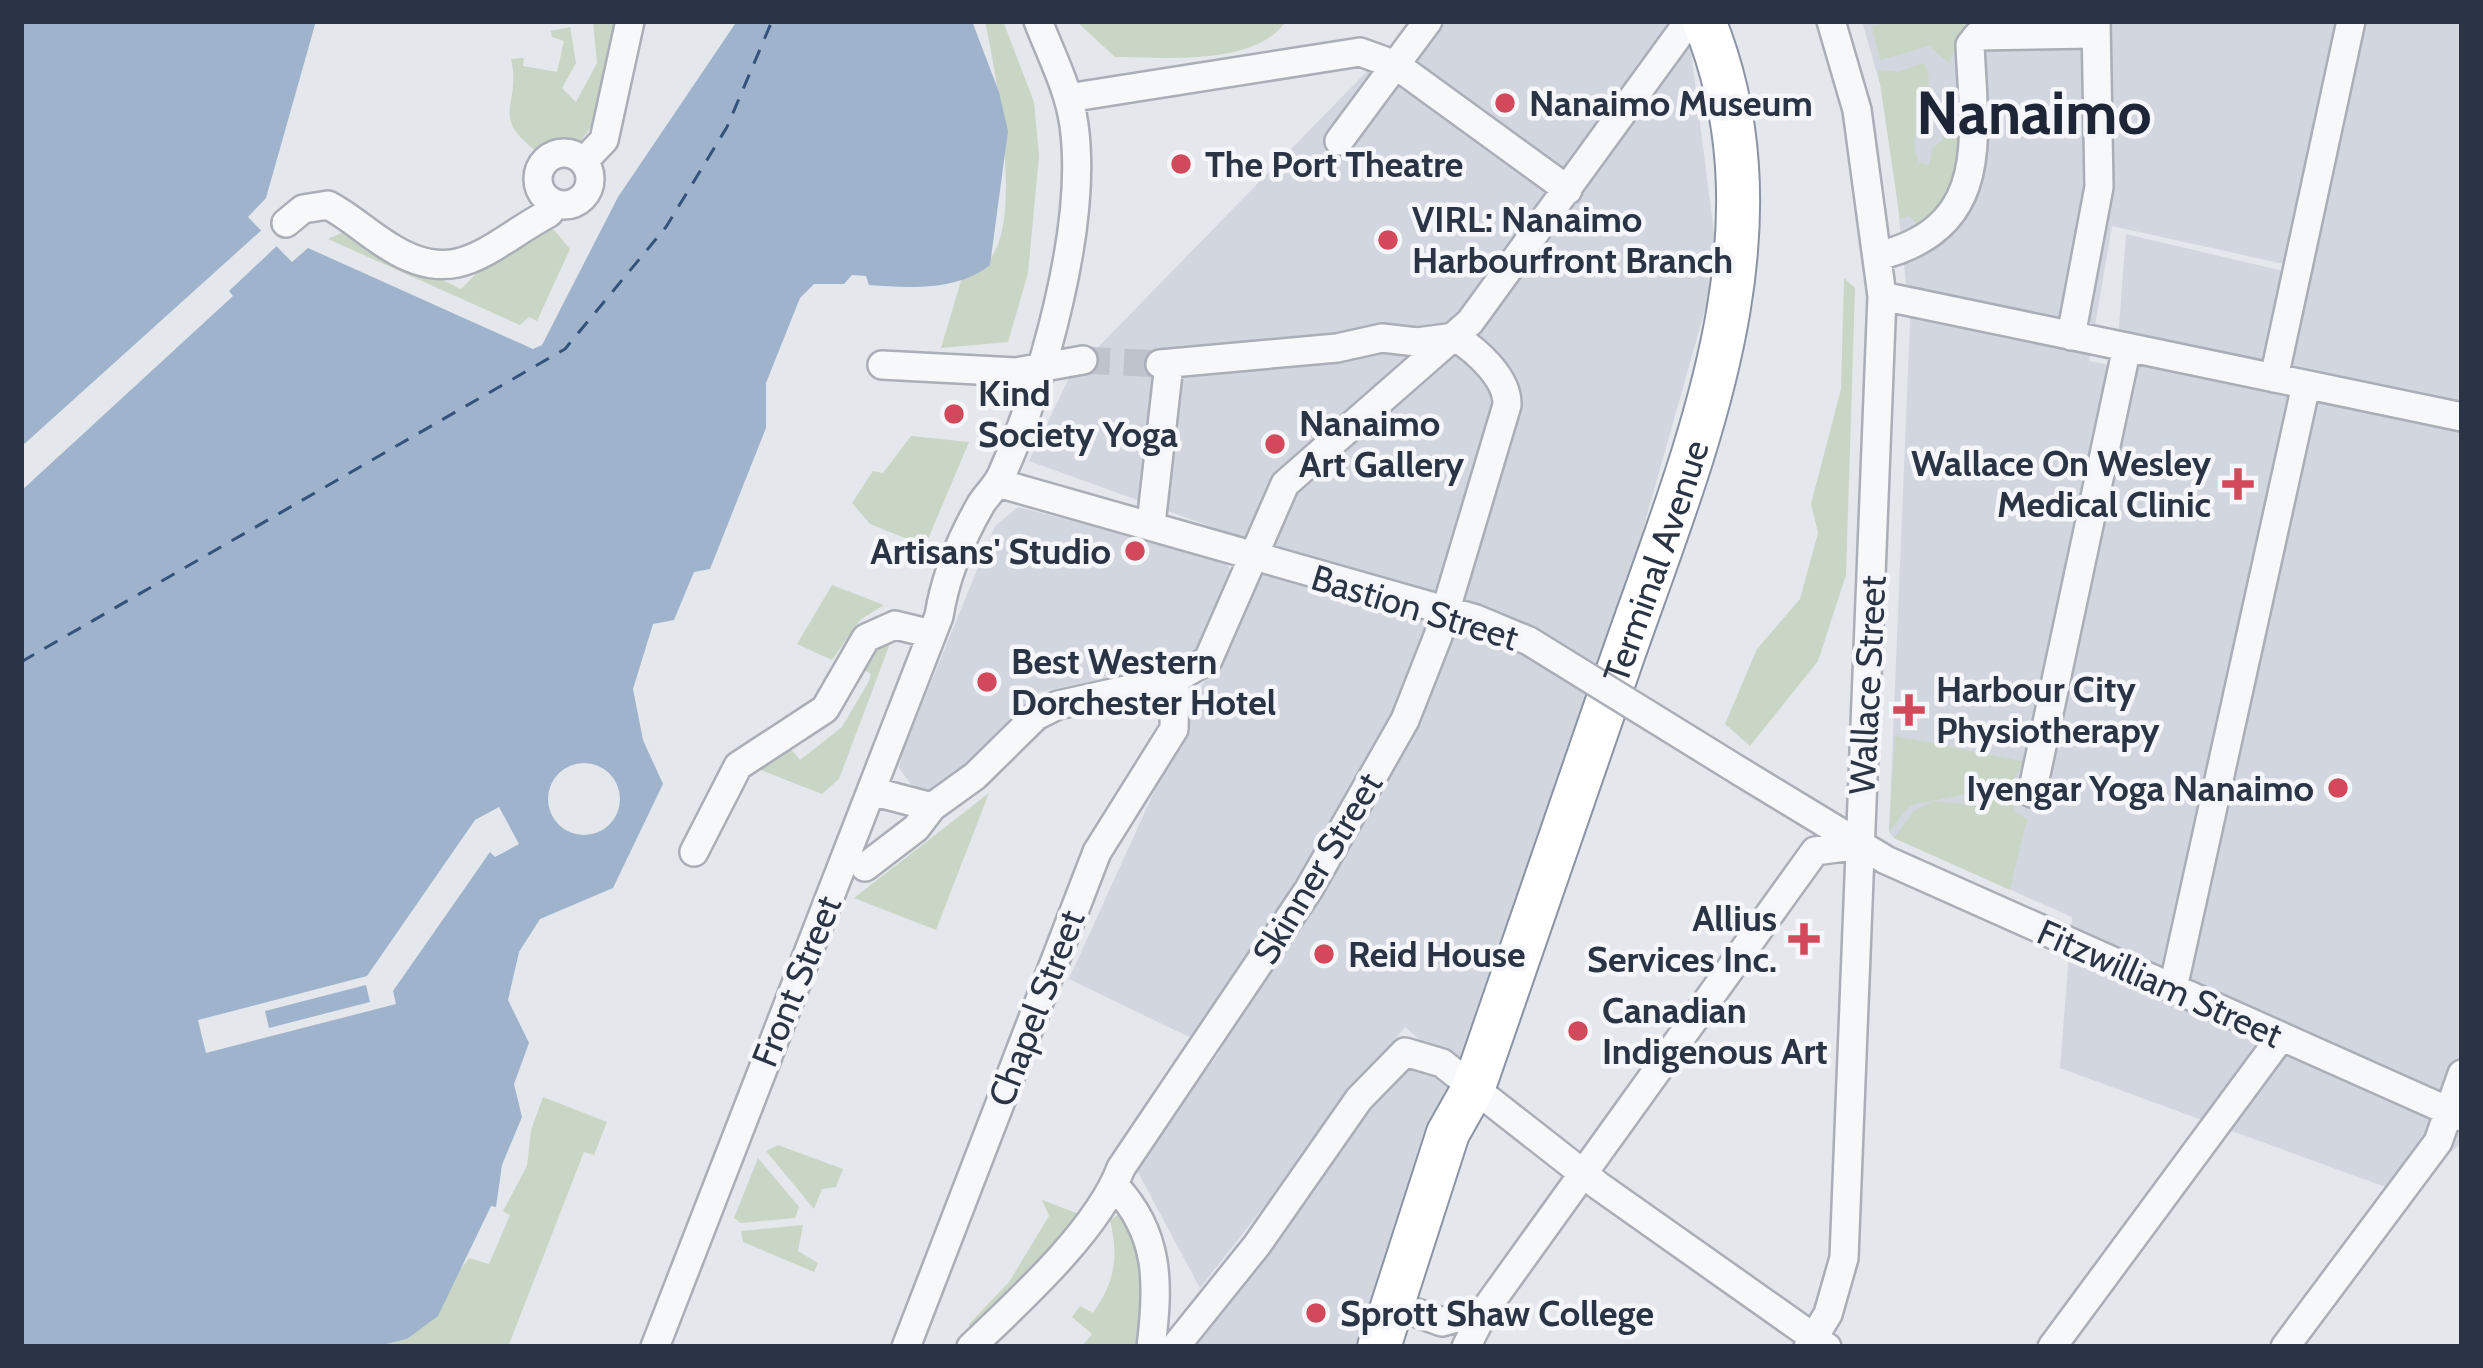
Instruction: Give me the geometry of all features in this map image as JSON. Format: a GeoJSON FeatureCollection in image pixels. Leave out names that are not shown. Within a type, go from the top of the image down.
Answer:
{"type":"FeatureCollection","features":[{"type":"Feature","properties":{"kind":"highway","name":"Terminal Avenue"},"geometry":{"type":"LineString","coordinates":[[1379,1347],[1448,1133],[1474,1087],[1689,464],[1725,343],[1739,246],[1738,191],[1727,94],[1704,21]]}},
{"type":"Feature","properties":{"kind":"highway","name":"Terminal Avenue"},"geometry":{"type":"LineString","coordinates":[[1411,1330],[1474,1141],[1474,1087]]}},
{"type":"Feature","properties":{"kind":"street"},"geometry":{"type":"LineString","coordinates":[[584,161],[604,140],[630,21]]}},
{"type":"Feature","properties":{"kind":"street","name":"Front Street"},"geometry":{"type":"LineString","coordinates":[[656,1347],[936,625],[944,587],[982,503],[998,483],[1042,368],[1067,251],[1076,148],[1067,98],[1038,21]]}},
{"type":"Feature","properties":{"kind":"street"},"geometry":{"type":"LineString","coordinates":[[1339,141],[1428,21]]}},
{"type":"Feature","properties":{"kind":"street"},"geometry":{"type":"LineString","coordinates":[[865,867],[916,829],[932,807],[975,776],[1036,716],[1058,705],[1175,679],[1205,663],[1277,497],[1298,470],[1455,337],[1689,21]]}},
{"type":"Feature","properties":{"kind":"street","name":"Wallace Street"},"geometry":{"type":"LineString","coordinates":[[1816,1344],[1844,1258],[1882,296],[1857,110],[1831,21]]}},
{"type":"Feature","properties":{"kind":"street"},"geometry":{"type":"LineString","coordinates":[[2274,378],[2350,21]]}},
{"type":"Feature","properties":{"kind":"street"},"geometry":{"type":"LineString","coordinates":[[1879,256],[1909,249],[1964,198],[1975,165],[1970,45],[1977,36],[2095,27],[2099,187],[2072,336]]}},
{"type":"Feature","properties":{"kind":"street"},"geometry":{"type":"LineString","coordinates":[[1067,98],[1353,52],[1396,64],[1568,190]]}},
{"type":"Feature","properties":{"kind":"street"},"geometry":{"type":"LineString","coordinates":[[568,153],[584,161],[590,177],[586,194],[572,204],[554,203],[538,185],[544,161],[568,153]]}},
{"type":"Feature","properties":{"kind":"street"},"geometry":{"type":"LineString","coordinates":[[286,223],[303,208],[328,205],[393,250],[441,269],[473,260],[549,213],[554,203]]}},
{"type":"Feature","properties":{"kind":"street"},"geometry":{"type":"LineString","coordinates":[[1882,296],[2462,417]]}},
{"type":"Feature","properties":{"kind":"street"},"geometry":{"type":"LineString","coordinates":[[1151,524],[1165,364],[1382,338],[1417,342],[1455,337]]}},
{"type":"Feature","properties":{"kind":"street","name":"Skinner Street"},"geometry":{"type":"LineString","coordinates":[[971,1347],[1060,1255],[1114,1186],[1121,1168],[1309,890],[1414,700],[1507,405],[1507,393],[1475,350],[1455,337]]}},
{"type":"Feature","properties":{"kind":"street"},"geometry":{"type":"LineString","coordinates":[[2032,793],[2127,347]]}},
{"type":"Feature","properties":{"kind":"street"},"geometry":{"type":"LineString","coordinates":[[882,365],[1016,372],[1084,360]]}},
{"type":"Feature","properties":{"kind":"street"},"geometry":{"type":"LineString","coordinates":[[2173,988],[2306,385]]}},
{"type":"Feature","properties":{"kind":"street","name":"Bastion Street"},"geometry":{"type":"LineString","coordinates":[[998,483],[1445,611],[1529,641],[1860,845]]}},
{"type":"Feature","properties":{"kind":"street"},"geometry":{"type":"LineString","coordinates":[[694,852],[739,766],[825,709],[866,638],[895,625],[936,625]]}},
{"type":"Feature","properties":{"kind":"street","name":"Chapel Street"},"geometry":{"type":"LineString","coordinates":[[906,1347],[1097,852],[1174,729],[1175,679]]}},
{"type":"Feature","properties":{"kind":"street"},"geometry":{"type":"LineString","coordinates":[[871,791],[932,807]]}},
{"type":"Feature","properties":{"kind":"street"},"geometry":{"type":"LineString","coordinates":[[1466,1347],[1485,1310],[1815,851],[1860,845]]}},
{"type":"Feature","properties":{"kind":"street","name":"Fitzwilliam Street"},"geometry":{"type":"LineString","coordinates":[[1860,845],[2457,1115]]}},
{"type":"Feature","properties":{"kind":"street"},"geometry":{"type":"LineString","coordinates":[[2052,1347],[2281,1036]]}},
{"type":"Feature","properties":{"kind":"street"},"geometry":{"type":"LineString","coordinates":[[1175,1347],[1257,1245],[1384,1068],[1405,1052],[1418,1052],[1474,1087],[1585,1175],[1816,1344]]}},
{"type":"Feature","properties":{"kind":"street"},"geometry":{"type":"LineString","coordinates":[[2285,1347],[2457,1115],[2462,1074]]}},
{"type":"Feature","properties":{"kind":"street"},"geometry":{"type":"LineString","coordinates":[[1114,1186],[1134,1206],[1151,1244],[1158,1284],[1151,1347]]}},
{"type":"Feature","properties":{"kind":"street"},"geometry":{"type":"LineString","coordinates":[[1411,1330],[1485,1310]]}},
{"type":"Feature","properties":{"kind":"shaded area"},"geometry":{"type":"Polygon","coordinates":[[[1416,21],[1687,21],[1718,264],[1605,663],[1379,1347],[1175,1347],[1384,1068],[1447,1064],[1405,1027],[1200,1288],[1134,1165],[1220,1052],[1069,979],[1208,673],[1276,550],[1029,461],[1070,376],[1416,21]]]}},
{"type":"Feature","properties":{"kind":"shaded area"},"geometry":{"type":"Polygon","coordinates":[[[1862,21],[2462,21],[2462,1143],[2399,1192],[2060,1068],[2072,917],[1889,832],[1910,322],[1888,112],[1862,21]],[[2112,226],[2089,361],[2116,366],[2126,234],[2283,271],[2284,264],[2112,226]]]}},
{"type":"Feature","properties":{"kind":"shaded area"},"geometry":{"type":"Polygon","coordinates":[[[1018,507],[1224,560],[1231,571],[1198,652],[1186,660],[1036,693],[955,775],[929,790],[913,787],[899,768],[903,751],[995,526],[1018,507]]]}},
{"type":"Feature","properties":{"kind":"green space"},"geometry":{"type":"Polygon","coordinates":[[[593,21],[615,21],[596,120],[579,143],[535,150],[521,138],[510,118],[511,59],[524,58],[523,66],[557,72],[564,41],[552,37],[551,31],[570,27],[576,63],[562,88],[576,102],[597,63],[593,21]]]}},
{"type":"Feature","properties":{"kind":"green space"},"geometry":{"type":"Polygon","coordinates":[[[985,21],[1003,21],[1034,102],[1039,156],[1028,273],[1008,342],[941,348],[963,274],[988,261],[999,242],[1005,214],[1004,145],[985,21]]]}},
{"type":"Feature","properties":{"kind":"green space"},"geometry":{"type":"Polygon","coordinates":[[[1076,21],[1286,21],[1272,36],[1231,53],[1158,58],[1115,57],[1076,21]]]}},
{"type":"Feature","properties":{"kind":"green space"},"geometry":{"type":"Polygon","coordinates":[[[1897,21],[1966,21],[1949,63],[1929,46],[1880,60],[1872,26],[1897,21]]]}},
{"type":"Feature","properties":{"kind":"green space"},"geometry":{"type":"Polygon","coordinates":[[[1924,63],[1928,87],[1915,137],[1919,162],[1929,166],[1932,149],[1943,140],[1941,119],[1947,104],[1965,100],[1954,198],[1909,235],[1916,222],[1909,216],[1900,219],[1878,70],[1898,72],[1924,63]]]}},
{"type":"Feature","properties":{"kind":"green space"},"geometry":{"type":"Polygon","coordinates":[[[540,230],[554,230],[570,249],[537,321],[529,317],[520,325],[328,239],[343,232],[461,289],[481,269],[540,230]]]}},
{"type":"Feature","properties":{"kind":"green space"},"geometry":{"type":"Polygon","coordinates":[[[1844,278],[1855,288],[1846,575],[1818,661],[1750,746],[1725,724],[1757,649],[1800,599],[1818,533],[1811,504],[1841,389],[1844,278]]]}},
{"type":"Feature","properties":{"kind":"green space"},"geometry":{"type":"Polygon","coordinates":[[[911,436],[969,442],[925,546],[870,524],[852,503],[873,471],[883,473],[911,436]]]}},
{"type":"Feature","properties":{"kind":"green space"},"geometry":{"type":"Polygon","coordinates":[[[832,585],[884,605],[860,620],[832,660],[797,644],[832,585]]]}},
{"type":"Feature","properties":{"kind":"green space"},"geometry":{"type":"Polygon","coordinates":[[[891,641],[839,779],[822,794],[753,767],[789,747],[800,760],[842,727],[871,674],[861,668],[875,644],[891,641]]]}},
{"type":"Feature","properties":{"kind":"green space"},"geometry":{"type":"Polygon","coordinates":[[[1895,736],[2026,762],[2008,786],[1910,805],[1889,832],[1895,736]]]}},
{"type":"Feature","properties":{"kind":"green space"},"geometry":{"type":"Polygon","coordinates":[[[989,793],[936,930],[854,898],[989,793]]]}},
{"type":"Feature","properties":{"kind":"green space"},"geometry":{"type":"Polygon","coordinates":[[[2009,796],[2016,812],[2027,819],[2010,890],[1894,838],[1914,811],[1934,801],[1969,805],[2009,796]]]}},
{"type":"Feature","properties":{"kind":"green space"},"geometry":{"type":"Polygon","coordinates":[[[543,1097],[607,1122],[594,1155],[584,1152],[508,1347],[374,1347],[407,1339],[469,1258],[489,1264],[510,1215],[503,1211],[527,1166],[531,1130],[543,1097]]]}},
{"type":"Feature","properties":{"kind":"green space"},"geometry":{"type":"Polygon","coordinates":[[[778,1145],[843,1169],[836,1187],[822,1189],[814,1209],[766,1151],[778,1145]]]}},
{"type":"Feature","properties":{"kind":"green space"},"geometry":{"type":"Polygon","coordinates":[[[758,1158],[799,1207],[795,1218],[741,1223],[734,1218],[758,1158]]]}},
{"type":"Feature","properties":{"kind":"green space"},"geometry":{"type":"Polygon","coordinates":[[[1042,1200],[1079,1214],[972,1332],[969,1324],[1009,1282],[1049,1216],[1042,1200]]]}},
{"type":"Feature","properties":{"kind":"green space"},"geometry":{"type":"Polygon","coordinates":[[[1128,1215],[1148,1271],[1139,1347],[1081,1347],[1092,1334],[1072,1317],[1080,1306],[1093,1313],[1106,1290],[1114,1258],[1110,1220],[1128,1215]]]}},
{"type":"Feature","properties":{"kind":"green space"},"geometry":{"type":"Polygon","coordinates":[[[803,1225],[798,1251],[818,1263],[814,1272],[743,1242],[741,1231],[803,1225]]]}},
{"type":"Feature","properties":{"kind":"water"},"geometry":{"type":"Polygon","coordinates":[[[21,21],[316,21],[266,198],[248,217],[292,262],[308,248],[533,349],[542,345],[618,197],[737,21],[972,21],[999,92],[1008,131],[990,265],[963,280],[932,286],[869,285],[866,276],[852,275],[844,284],[814,284],[800,298],[766,383],[766,428],[710,569],[694,572],[674,620],[653,624],[633,689],[643,740],[663,784],[613,888],[540,919],[519,952],[508,1000],[529,1043],[514,1084],[522,1117],[502,1165],[496,1207],[491,1206],[438,1316],[407,1339],[374,1347],[21,1347],[21,21]]]}},
{"type":"Feature","properties":{"kind":"pier"},"geometry":{"type":"Polygon","coordinates":[[[265,227],[280,243],[229,291],[233,296],[21,491],[21,447],[265,227]]]}},
{"type":"Feature","properties":{"kind":"pier"},"geometry":{"type":"Polygon","coordinates":[[[584,763],[609,774],[620,799],[609,824],[584,835],[559,824],[548,799],[559,774],[584,763]]]}},
{"type":"Feature","properties":{"kind":"pier"},"geometry":{"type":"Polygon","coordinates":[[[499,807],[519,844],[495,857],[490,852],[393,991],[396,1004],[206,1053],[198,1020],[367,976],[475,820],[499,807]],[[366,985],[265,1011],[269,1028],[370,1002],[366,985]]]}},
{"type":"Feature","properties":{"kind":"ferry route"},"geometry":{"type":"LineString","coordinates":[[21,662],[565,349],[666,227],[727,127],[772,21]]}},
{"type":"Feature","properties":{"kind":"tunnel"},"geometry":{"type":"LineString","coordinates":[[1083,360],[1160,364]]}},
{"type":"Feature","properties":{"kind":"place","name":"Nanaimo Museum"},"geometry":{"type":"Point","coordinates":[1505,103]}},
{"type":"Feature","properties":{"kind":"place","name":"The Port Theatre"},"geometry":{"type":"Point","coordinates":[1181,164]}},
{"type":"Feature","properties":{"kind":"place","name":"VIRL: Nanaimo Harbourfront Branch"},"geometry":{"type":"Point","coordinates":[1388,240]}},
{"type":"Feature","properties":{"kind":"place","name":"Kind Society Yoga"},"geometry":{"type":"Point","coordinates":[954,414]}},
{"type":"Feature","properties":{"kind":"place","name":"Nanaimo Art Gallery"},"geometry":{"type":"Point","coordinates":[1275,444]}},
{"type":"Feature","properties":{"kind":"place","name":"Wallace On Wesley Medical Clinic"},"geometry":{"type":"Point","coordinates":[2238,484]}},
{"type":"Feature","properties":{"kind":"place","name":"Artisans' Studio"},"geometry":{"type":"Point","coordinates":[1135,551]}},
{"type":"Feature","properties":{"kind":"place","name":"Best Western Dorchester Hotel"},"geometry":{"type":"Point","coordinates":[987,682]}},
{"type":"Feature","properties":{"kind":"place","name":"Harbour City Physiotherapy"},"geometry":{"type":"Point","coordinates":[1909,710]}},
{"type":"Feature","properties":{"kind":"place","name":"Iyengar Yoga Nanaimo"},"geometry":{"type":"Point","coordinates":[2338,788]}},
{"type":"Feature","properties":{"kind":"place","name":"Allius Services Inc."},"geometry":{"type":"Point","coordinates":[1804,939]}},
{"type":"Feature","properties":{"kind":"place","name":"Reid House"},"geometry":{"type":"Point","coordinates":[1324,954]}},
{"type":"Feature","properties":{"kind":"place","name":"Canadian Indigenous Art"},"geometry":{"type":"Point","coordinates":[1578,1031]}},
{"type":"Feature","properties":{"kind":"place","name":"Sprott Shaw College"},"geometry":{"type":"Point","coordinates":[1316,1313]}},
{"type":"Feature","properties":{"kind":"district","name":"Nanaimo"},"geometry":{"type":"Point","coordinates":[2034,113]}}]}
